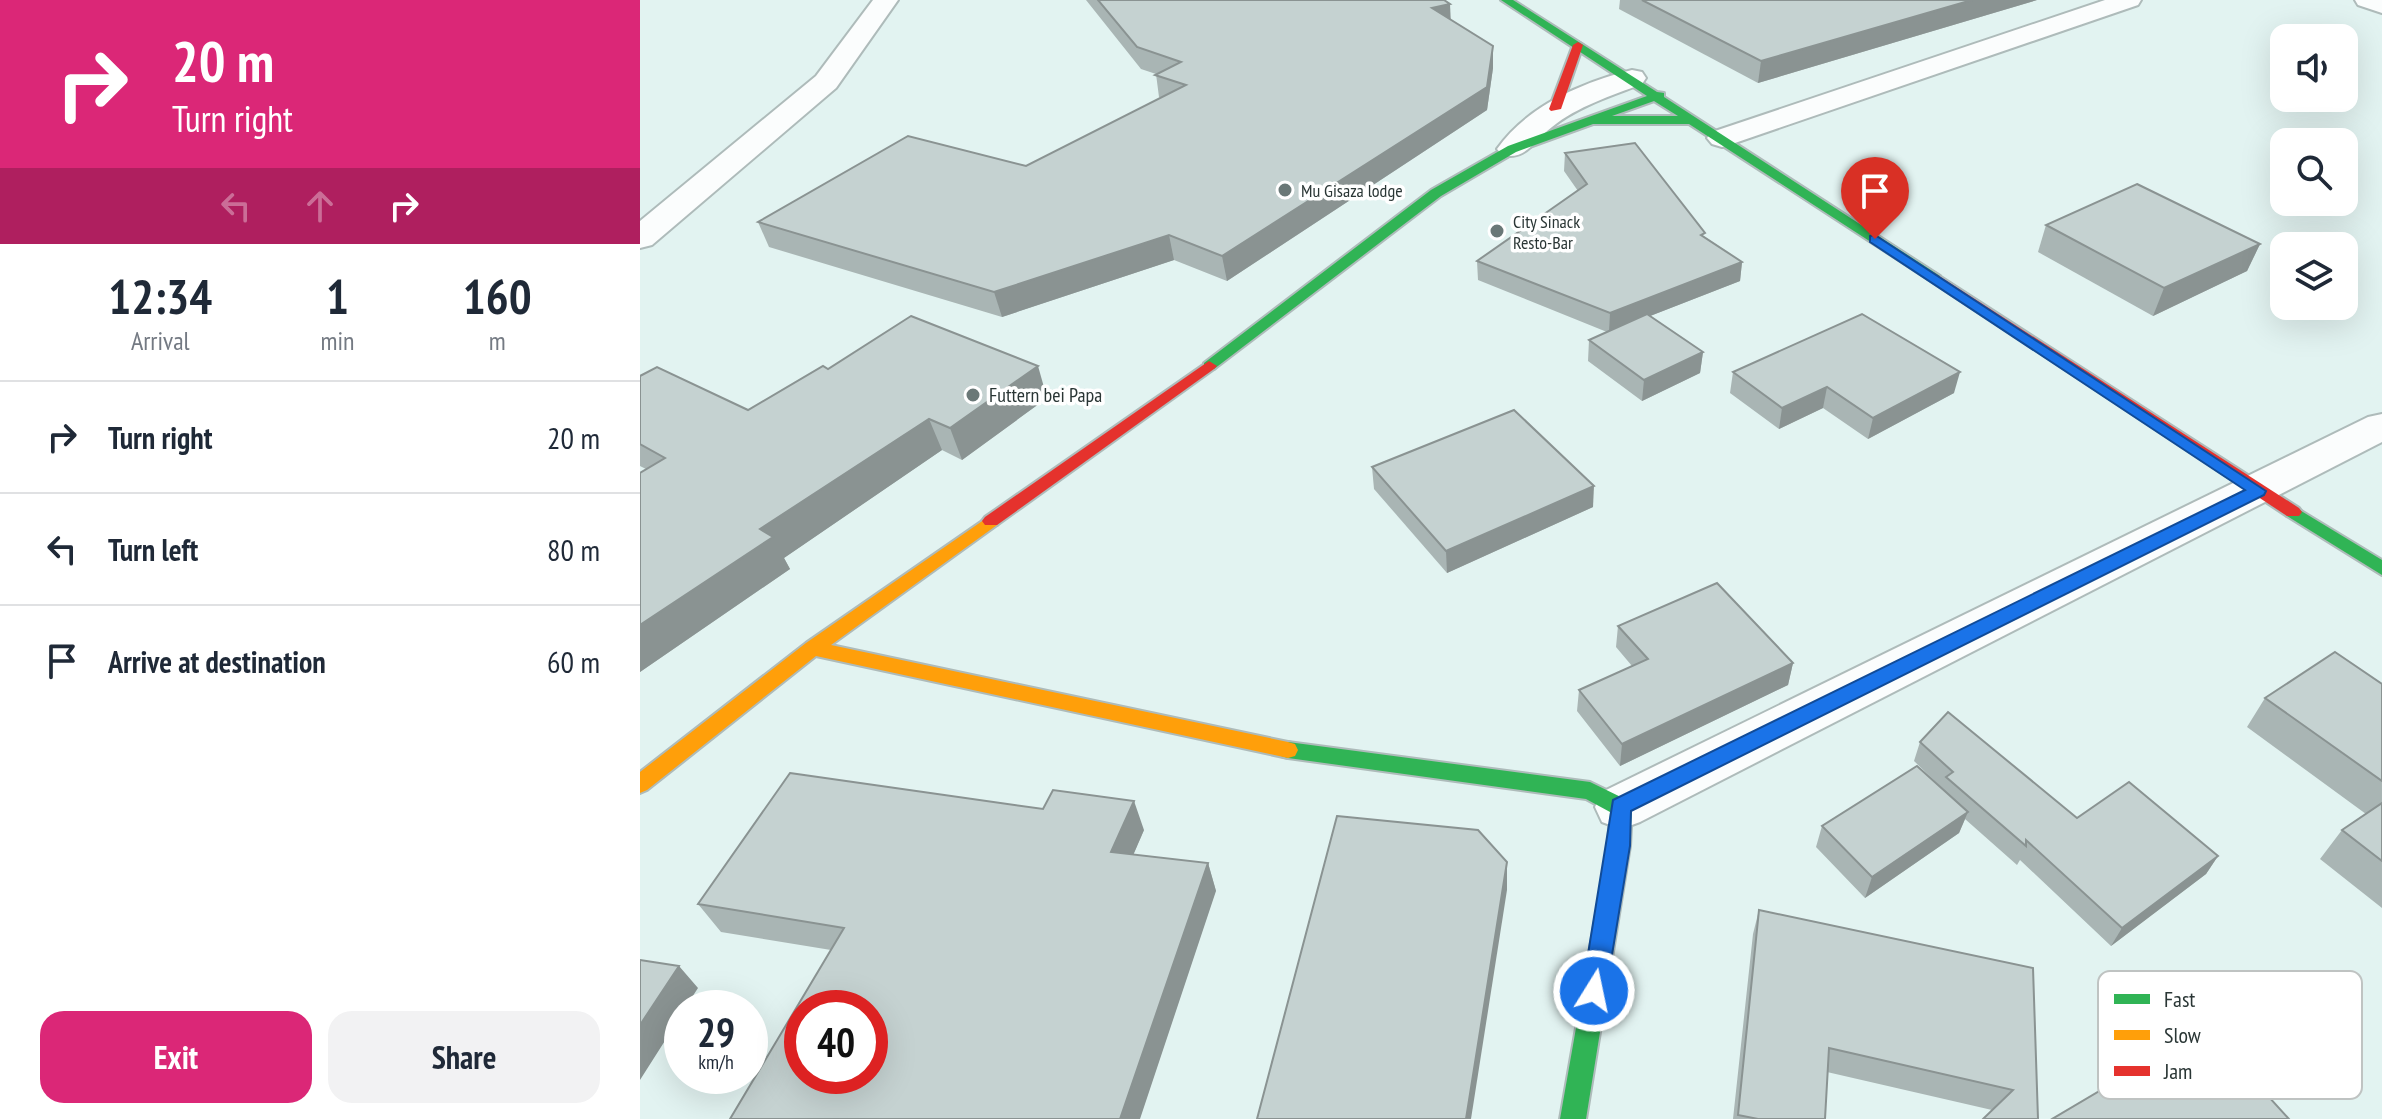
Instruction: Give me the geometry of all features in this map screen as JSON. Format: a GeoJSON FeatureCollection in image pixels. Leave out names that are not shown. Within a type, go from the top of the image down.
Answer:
{"type":"FeatureCollection","features":[{"type":"Feature","properties":{"kind":"main road"},"geometry":{"type":"LineString","coordinates":[[1506,0],[1660,95],[2258,491],[2382,569]]}},
{"type":"Feature","properties":{"kind":"main road"},"geometry":{"type":"LineString","coordinates":[[1555,109],[1578,45]]}},
{"type":"Feature","properties":{"kind":"main road"},"geometry":{"type":"LineString","coordinates":[[640,784],[813,648],[1244,341],[1436,193],[1512,149],[1660,95]]}},
{"type":"Feature","properties":{"kind":"main road"},"geometry":{"type":"LineString","coordinates":[[1589,120],[1695,120]]}},
{"type":"Feature","properties":{"kind":"main road"},"geometry":{"type":"LineString","coordinates":[[813,648],[1274,748],[1590,791],[1621,807],[1619,846],[1573,1119]]}},
{"type":"Feature","properties":{"kind":"street"},"geometry":{"type":"LineString","coordinates":[[640,238],[826,82],[886,0]]}},
{"type":"Feature","properties":{"kind":"street"},"geometry":{"type":"LineString","coordinates":[[1722,138],[2129,0]]}},
{"type":"Feature","properties":{"kind":"street"},"geometry":{"type":"LineString","coordinates":[[2367,0],[2382,6]]}},
{"type":"Feature","properties":{"kind":"street"},"geometry":{"type":"LineString","coordinates":[[1512,149],[1535,122],[1555,109],[1632,78]]}},
{"type":"Feature","properties":{"kind":"street"},"geometry":{"type":"LineString","coordinates":[[1621,807],[2258,491],[2382,426]]}},
{"type":"Feature","properties":{"kind":"building"},"geometry":{"type":"Polygon","coordinates":[[[1098,0],[1444,0],[1450,4],[1432,8],[1493,46],[1487,87],[1222,256],[1169,235],[994,292],[758,222],[908,136],[1026,166],[1186,85],[1155,75],[1181,62],[1137,47],[1098,0]]]}},
{"type":"Feature","properties":{"kind":"building"},"geometry":{"type":"Polygon","coordinates":[[[1642,0],[1972,0],[1761,61],[1642,0]]]}},
{"type":"Feature","properties":{"kind":"building"},"geometry":{"type":"Polygon","coordinates":[[[1635,143],[1705,233],[1701,235],[1742,262],[1610,313],[1477,261],[1587,184],[1565,153],[1635,143]]]}},
{"type":"Feature","properties":{"kind":"building"},"geometry":{"type":"Polygon","coordinates":[[[2137,184],[2260,244],[2164,288],[2046,225],[2137,184]]]}},
{"type":"Feature","properties":{"kind":"building"},"geometry":{"type":"Polygon","coordinates":[[[1647,314],[1703,352],[1644,380],[1589,340],[1647,314]]]}},
{"type":"Feature","properties":{"kind":"building"},"geometry":{"type":"Polygon","coordinates":[[[1862,314],[1960,372],[1873,418],[1827,387],[1782,408],[1733,372],[1862,314]]]}},
{"type":"Feature","properties":{"kind":"building"},"geometry":{"type":"Polygon","coordinates":[[[911,316],[1038,366],[950,428],[929,419],[760,529],[773,537],[640,625],[640,473],[665,458],[640,444],[640,376],[657,367],[748,410],[823,366],[828,369],[911,316]]]}},
{"type":"Feature","properties":{"kind":"building"},"geometry":{"type":"Polygon","coordinates":[[[1514,410],[1594,486],[1446,551],[1372,467],[1514,410]]]}},
{"type":"Feature","properties":{"kind":"building"},"geometry":{"type":"Polygon","coordinates":[[[1717,583],[1793,663],[1622,744],[1579,690],[1648,659],[1618,626],[1717,583]]]}},
{"type":"Feature","properties":{"kind":"building"},"geometry":{"type":"Polygon","coordinates":[[[2335,652],[2382,684],[2382,781],[2265,698],[2335,652]]]}},
{"type":"Feature","properties":{"kind":"building"},"geometry":{"type":"Polygon","coordinates":[[[1948,712],[2077,818],[2129,782],[2218,856],[2122,928],[2026,840],[2026,846],[1946,777],[1953,772],[1920,742],[1948,712]]]}},
{"type":"Feature","properties":{"kind":"building"},"geometry":{"type":"Polygon","coordinates":[[[1917,766],[1968,812],[1872,877],[1822,826],[1917,766]]]}},
{"type":"Feature","properties":{"kind":"building"},"geometry":{"type":"Polygon","coordinates":[[[790,773],[1043,809],[1053,790],[1134,801],[1111,852],[1208,863],[1120,1119],[730,1119],[745,1094],[768,1094],[768,1055],[784,1029],[784,1094],[888,1094],[888,990],[807,990],[844,928],[698,904],[790,773]]]}},
{"type":"Feature","properties":{"kind":"building"},"geometry":{"type":"Polygon","coordinates":[[[2382,803],[2382,861],[2342,830],[2382,803]]]}},
{"type":"Feature","properties":{"kind":"building"},"geometry":{"type":"Polygon","coordinates":[[[1337,816],[1478,830],[1507,862],[1466,1119],[1257,1119],[1337,816]]]}},
{"type":"Feature","properties":{"kind":"building"},"geometry":{"type":"Polygon","coordinates":[[[1759,910],[2033,968],[2038,1119],[1983,1119],[2013,1090],[1829,1048],[1825,1119],[1758,1119],[1738,1115],[1759,910]]]}},
{"type":"Feature","properties":{"kind":"building"},"geometry":{"type":"Polygon","coordinates":[[[640,960],[679,966],[640,1025],[640,960]]]}},
{"type":"Feature","properties":{"kind":"building"},"geometry":{"type":"Polygon","coordinates":[[[2098,1092],[2098,1099],[2271,1099],[2289,1119],[2052,1119],[2098,1092]]]}},
{"type":"Feature","properties":{"kind":"traffic: fast"},"geometry":{"type":"LineString","coordinates":[[1506,0],[1933,276]]}},
{"type":"Feature","properties":{"kind":"traffic: fast"},"geometry":{"type":"LineString","coordinates":[[1209,366],[1436,193],[1512,149],[1660,95]]}},
{"type":"Feature","properties":{"kind":"traffic: fast"},"geometry":{"type":"LineString","coordinates":[[1589,120],[1695,120]]}},
{"type":"Feature","properties":{"kind":"traffic: fast"},"geometry":{"type":"LineString","coordinates":[[2293,512],[2382,569]]}},
{"type":"Feature","properties":{"kind":"traffic: fast"},"geometry":{"type":"LineString","coordinates":[[1288,750],[1590,791],[1621,807],[1619,846],[1573,1119]]}},
{"type":"Feature","properties":{"kind":"traffic: slow"},"geometry":{"type":"LineString","coordinates":[[640,784],[813,648],[991,521]]}},
{"type":"Feature","properties":{"kind":"traffic: slow"},"geometry":{"type":"LineString","coordinates":[[813,648],[1288,750]]}},
{"type":"Feature","properties":{"kind":"traffic: jam"},"geometry":{"type":"LineString","coordinates":[[1555,109],[1578,45]]}},
{"type":"Feature","properties":{"kind":"traffic: jam"},"geometry":{"type":"LineString","coordinates":[[1933,276],[2293,512]]}},
{"type":"Feature","properties":{"kind":"traffic: jam"},"geometry":{"type":"LineString","coordinates":[[991,521],[1209,366]]}},
{"type":"Feature","properties":{"kind":"place","name":"Mu Gisaza lodge"},"geometry":{"type":"Point","coordinates":[1285,190]}},
{"type":"Feature","properties":{"kind":"place","name":"City Sinack Resto-Bar"},"geometry":{"type":"Point","coordinates":[1497,231]}},
{"type":"Feature","properties":{"kind":"place","name":"Futtern bei Papa"},"geometry":{"type":"Point","coordinates":[973,395]}},
{"type":"Feature","properties":{"kind":"route"},"geometry":{"type":"LineString","coordinates":[[1594,991],[1619,846],[1621,807],[2258,491],[1875,239]]}}]}
